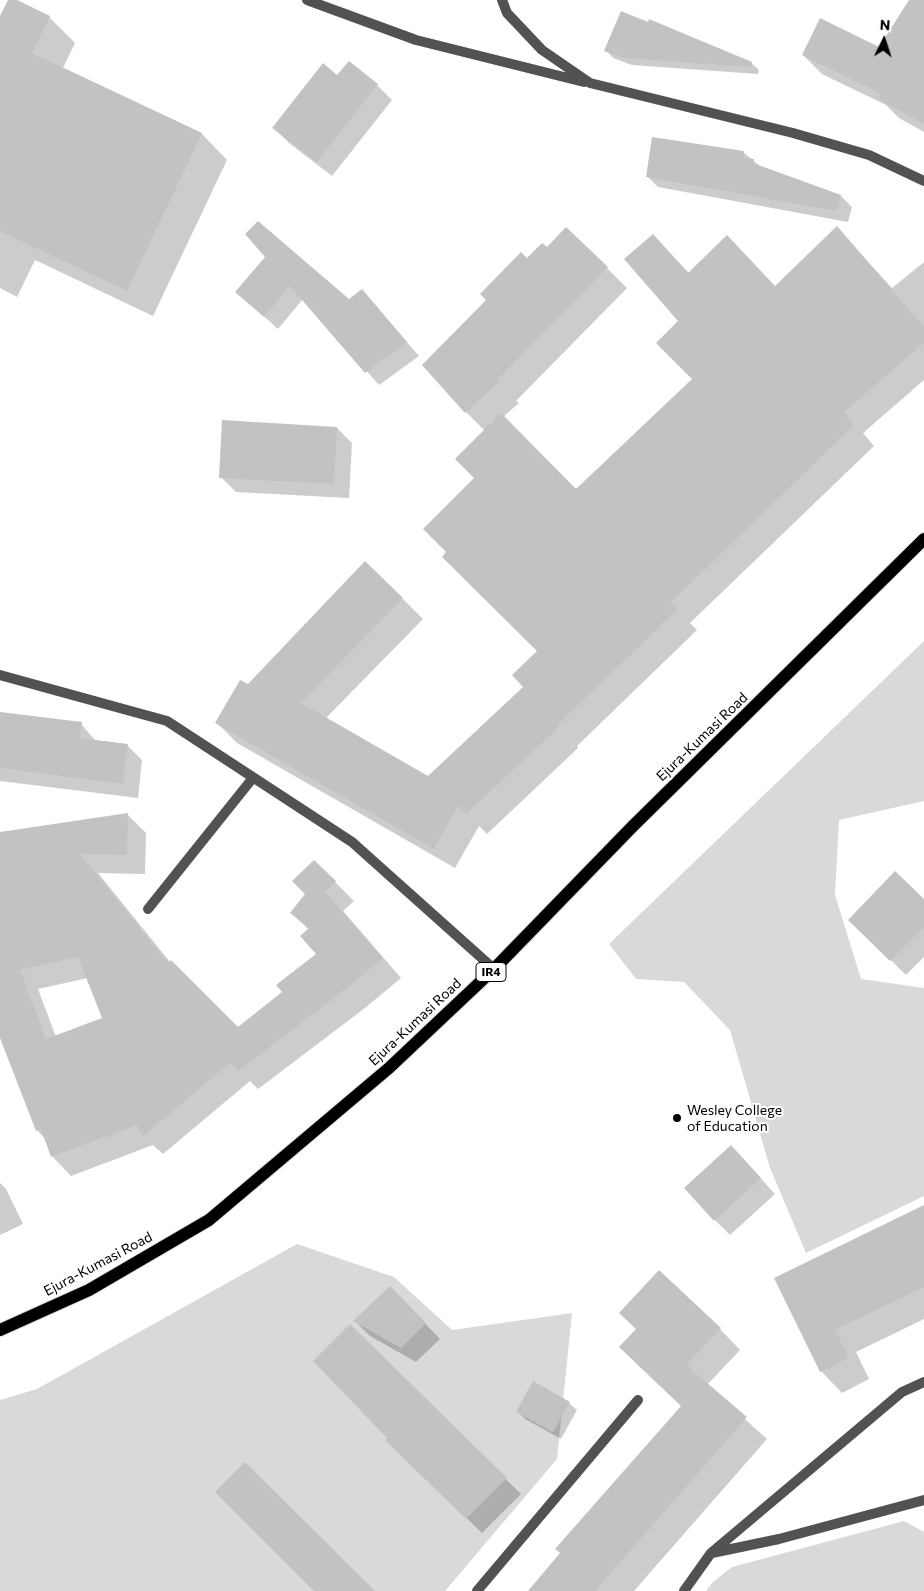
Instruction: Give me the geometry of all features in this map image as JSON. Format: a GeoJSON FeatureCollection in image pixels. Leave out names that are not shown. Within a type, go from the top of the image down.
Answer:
{"type":"FeatureCollection","features":[{"type":"Feature","properties":{"kind":"main road","name":"Ejura-Kumasi Road"},"geometry":{"type":"LineString","coordinates":[[0,1330],[88,1290],[208,1220],[389,1068],[494,969],[632,826],[924,539]]}},
{"type":"Feature","properties":{"kind":"lane"},"geometry":{"type":"LineString","coordinates":[[307,0],[416,40],[793,133],[869,155],[924,181]]}},
{"type":"Feature","properties":{"kind":"lane"},"geometry":{"type":"LineString","coordinates":[[502,0],[507,13],[542,50],[590,83]]}},
{"type":"Feature","properties":{"kind":"lane"},"geometry":{"type":"LineString","coordinates":[[0,675],[167,721],[252,779],[352,842],[494,969]]}},
{"type":"Feature","properties":{"kind":"lane"},"geometry":{"type":"LineString","coordinates":[[148,909],[252,779]]}},
{"type":"Feature","properties":{"kind":"lane"},"geometry":{"type":"LineString","coordinates":[[684,1591],[711,1553],[902,1392],[924,1382]]}},
{"type":"Feature","properties":{"kind":"lane"},"geometry":{"type":"LineString","coordinates":[[477,1591],[638,1400]]}},
{"type":"Feature","properties":{"kind":"lane"},"geometry":{"type":"LineString","coordinates":[[711,1553],[779,1539],[924,1500]]}},
{"type":"Feature","properties":{"kind":"shaded area"},"geometry":{"type":"Polygon","coordinates":[[[924,641],[924,801],[839,820],[835,895],[861,979],[924,988],[924,1196],[806,1253],[770,1168],[730,1030],[684,982],[636,979],[609,944],[924,641]]]}},
{"type":"Feature","properties":{"kind":"shaded area"},"geometry":{"type":"Polygon","coordinates":[[[297,1244],[394,1277],[452,1330],[572,1313],[557,1459],[445,1591],[0,1591],[0,1400],[37,1389],[297,1244]]]}},
{"type":"Feature","properties":{"kind":"shaded area"},"geometry":{"type":"Polygon","coordinates":[[[904,1521],[924,1532],[924,1591],[706,1591],[713,1582],[732,1567],[904,1521]]]}},
{"type":"Feature","properties":{"kind":"building"},"geometry":{"type":"Polygon","coordinates":[[[8,0],[17,0],[50,16],[32,53],[202,133],[127,291],[0,231],[0,16],[8,0]]]}},
{"type":"Feature","properties":{"kind":"building"},"geometry":{"type":"Polygon","coordinates":[[[909,0],[924,0],[924,124],[879,99],[882,94],[802,55],[820,18],[879,47],[909,0]]]}},
{"type":"Feature","properties":{"kind":"building"},"geometry":{"type":"Polygon","coordinates":[[[621,11],[648,22],[649,19],[752,62],[751,67],[624,58],[604,51],[621,11]]]}},
{"type":"Feature","properties":{"kind":"building"},"geometry":{"type":"Polygon","coordinates":[[[349,61],[378,84],[317,162],[272,128],[323,63],[337,75],[349,61]]]}},
{"type":"Feature","properties":{"kind":"building"},"geometry":{"type":"Polygon","coordinates":[[[652,137],[744,151],[743,157],[754,159],[753,163],[841,195],[837,211],[646,177],[652,137]]]}},
{"type":"Feature","properties":{"kind":"building"},"geometry":{"type":"Polygon","coordinates":[[[258,221],[349,299],[362,289],[407,342],[365,373],[290,286],[264,317],[235,292],[265,257],[245,234],[258,221]]]}},
{"type":"Feature","properties":{"kind":"building"},"geometry":{"type":"Polygon","coordinates":[[[837,226],[924,327],[924,343],[844,412],[854,425],[671,602],[678,609],[557,725],[559,727],[466,814],[458,806],[434,849],[215,723],[240,680],[248,684],[365,561],[403,598],[301,703],[428,776],[523,687],[512,675],[537,651],[442,557],[446,552],[423,529],[474,478],[455,459],[501,413],[576,489],[692,379],[656,343],[678,321],[624,259],[653,234],[688,273],[727,235],[775,286],[837,226]]]}},
{"type":"Feature","properties":{"kind":"building"},"geometry":{"type":"Polygon","coordinates":[[[566,227],[608,267],[497,380],[499,382],[465,413],[422,365],[486,300],[480,294],[521,252],[527,258],[542,243],[547,247],[566,227]]]}},
{"type":"Feature","properties":{"kind":"building"},"geometry":{"type":"Polygon","coordinates":[[[222,420],[337,427],[334,484],[219,478],[222,420]]]}},
{"type":"Feature","properties":{"kind":"building"},"geometry":{"type":"Polygon","coordinates":[[[0,712],[82,722],[80,738],[128,744],[123,784],[0,768],[0,712]]]}},
{"type":"Feature","properties":{"kind":"building"},"geometry":{"type":"Polygon","coordinates":[[[128,813],[127,855],[80,854],[168,963],[171,960],[238,1027],[282,992],[276,985],[316,954],[300,936],[309,928],[290,913],[305,894],[292,881],[314,860],[336,881],[325,892],[383,958],[346,989],[238,1071],[231,1062],[143,1136],[137,1125],[51,1157],[41,1129],[36,1131],[0,1038],[0,832],[128,813]],[[78,957],[20,970],[46,1039],[102,1018],[78,957]]]}},
{"type":"Feature","properties":{"kind":"building"},"geometry":{"type":"Polygon","coordinates":[[[895,871],[924,899],[924,927],[890,961],[848,920],[895,871]]]}},
{"type":"Feature","properties":{"kind":"building"},"geometry":{"type":"Polygon","coordinates":[[[731,1145],[761,1178],[714,1221],[684,1188],[731,1145]]]}},
{"type":"Feature","properties":{"kind":"building"},"geometry":{"type":"Polygon","coordinates":[[[924,1205],[924,1287],[835,1330],[849,1358],[820,1372],[774,1278],[924,1205]]]}},
{"type":"Feature","properties":{"kind":"building"},"geometry":{"type":"Polygon","coordinates":[[[659,1270],[721,1328],[686,1365],[747,1417],[595,1591],[528,1591],[560,1553],[555,1549],[681,1406],[619,1347],[636,1329],[619,1313],[659,1270]]]}},
{"type":"Feature","properties":{"kind":"building"},"geometry":{"type":"Polygon","coordinates":[[[390,1286],[426,1323],[401,1348],[353,1321],[390,1286]]]}},
{"type":"Feature","properties":{"kind":"building"},"geometry":{"type":"Polygon","coordinates":[[[350,1324],[507,1478],[466,1519],[385,1440],[387,1438],[313,1361],[350,1324]]]}},
{"type":"Feature","properties":{"kind":"building"},"geometry":{"type":"Polygon","coordinates":[[[533,1381],[570,1402],[553,1432],[516,1412],[533,1381]]]}},
{"type":"Feature","properties":{"kind":"building"},"geometry":{"type":"Polygon","coordinates":[[[245,1462],[375,1591],[314,1591],[215,1492],[245,1462]]]}},
{"type":"Feature","properties":{"kind":"place","name":"Wesley College of Education"},"geometry":{"type":"Point","coordinates":[677,1118]}}]}
